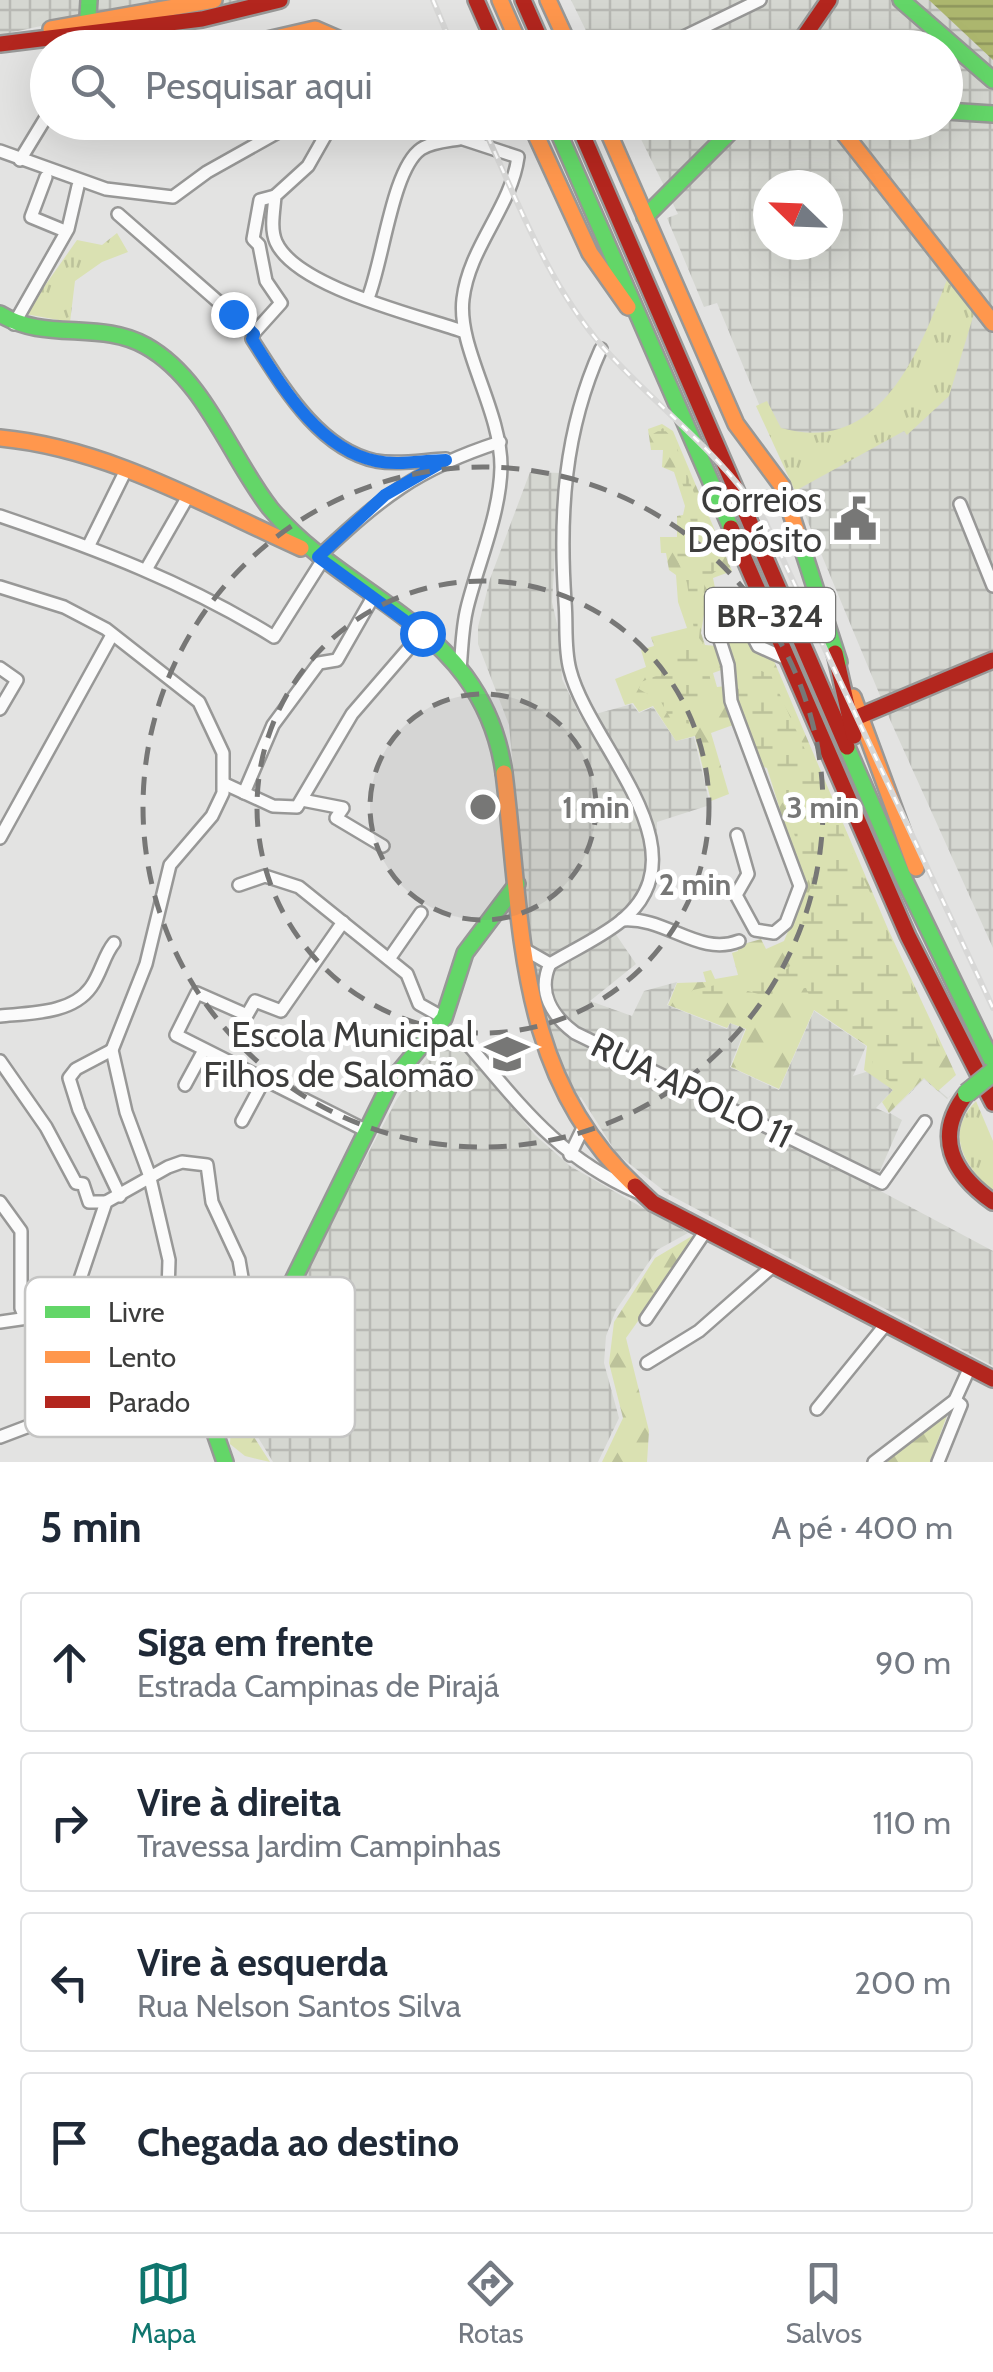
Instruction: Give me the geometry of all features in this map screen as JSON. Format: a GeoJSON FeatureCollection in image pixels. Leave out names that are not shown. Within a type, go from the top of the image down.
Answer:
{"type":"FeatureCollection","features":[{"type":"Feature","properties":{"kind":"main road"},"geometry":{"type":"LineString","coordinates":[[90,0],[99,30]]}},
{"type":"Feature","properties":{"kind":"main road"},"geometry":{"type":"LineString","coordinates":[[113,30],[214,0]]}},
{"type":"Feature","properties":{"kind":"main road"},"geometry":{"type":"LineString","coordinates":[[127,30],[202,19],[280,0]]}},
{"type":"Feature","properties":{"kind":"main road"},"geometry":{"type":"LineString","coordinates":[[476,0],[489,30]]}},
{"type":"Feature","properties":{"kind":"main road"},"geometry":{"type":"LineString","coordinates":[[500,0],[512,30]]}},
{"type":"Feature","properties":{"kind":"main road"},"geometry":{"type":"LineString","coordinates":[[523,0],[536,30]]}},
{"type":"Feature","properties":{"kind":"main road"},"geometry":{"type":"LineString","coordinates":[[808,30],[829,0]]}},
{"type":"Feature","properties":{"kind":"main road"},"geometry":{"type":"LineString","coordinates":[[900,0],[935,30]]}},
{"type":"Feature","properties":{"kind":"main road"},"geometry":{"type":"LineString","coordinates":[[552,3],[563,30]]}},
{"type":"Feature","properties":{"kind":"main road"},"geometry":{"type":"LineString","coordinates":[[0,43],[30,40]]}},
{"type":"Feature","properties":{"kind":"main road"},"geometry":{"type":"LineString","coordinates":[[0,43],[30,43]]}},
{"type":"Feature","properties":{"kind":"main road"},"geometry":{"type":"LineString","coordinates":[[963,54],[993,80]]}},
{"type":"Feature","properties":{"kind":"main road"},"geometry":{"type":"LineString","coordinates":[[963,112],[993,114]]}},
{"type":"Feature","properties":{"kind":"main road"},"geometry":{"type":"LineString","coordinates":[[538,140],[590,253],[640,322]]}},
{"type":"Feature","properties":{"kind":"main road","name":"BR-324"},"geometry":{"type":"LineString","coordinates":[[562,140],[908,936],[991,1102]]}},
{"type":"Feature","properties":{"kind":"main road","name":"BR-324"},"geometry":{"type":"LineString","coordinates":[[586,140],[934,946],[993,1063]]}},
{"type":"Feature","properties":{"kind":"main road"},"geometry":{"type":"LineString","coordinates":[[612,140],[736,424],[782,486],[835,653],[916,868],[934,946]]}},
{"type":"Feature","properties":{"kind":"main road"},"geometry":{"type":"LineString","coordinates":[[644,217],[722,140]]}},
{"type":"Feature","properties":{"kind":"main road"},"geometry":{"type":"LineString","coordinates":[[848,140],[993,323]]}},
{"type":"Feature","properties":{"kind":"main road"},"geometry":{"type":"LineString","coordinates":[[7,319],[120,336],[154,351],[179,378],[271,508],[316,556]]}},
{"type":"Feature","properties":{"kind":"main road"},"geometry":{"type":"LineString","coordinates":[[0,438],[34,442],[125,472],[316,556],[422,633],[460,669],[496,731],[527,993],[539,1040],[582,1130],[646,1198],[993,1379]]}},
{"type":"Feature","properties":{"kind":"main road"},"geometry":{"type":"LineString","coordinates":[[233,519],[255,510],[260,492]]}},
{"type":"Feature","properties":{"kind":"main road"},"geometry":{"type":"LineString","coordinates":[[255,528],[266,522],[271,508]]}},
{"type":"Feature","properties":{"kind":"main road"},"geometry":{"type":"LineString","coordinates":[[835,653],[850,724],[887,838]]}},
{"type":"Feature","properties":{"kind":"main road"},"geometry":{"type":"LineString","coordinates":[[860,716],[993,660]]}},
{"type":"Feature","properties":{"kind":"main road"},"geometry":{"type":"LineString","coordinates":[[293,1277],[396,1076],[439,1024],[466,953],[517,884]]}},
{"type":"Feature","properties":{"kind":"main road"},"geometry":{"type":"LineString","coordinates":[[993,1072],[967,1092],[947,1125],[947,1150],[958,1175],[993,1202]]}},
{"type":"Feature","properties":{"kind":"street"},"geometry":{"type":"LineString","coordinates":[[698,30],[760,0]]}},
{"type":"Feature","properties":{"kind":"street"},"geometry":{"type":"LineString","coordinates":[[20,160],[32,140]]}},
{"type":"Feature","properties":{"kind":"street"},"geometry":{"type":"LineString","coordinates":[[0,151],[106,189],[173,197],[207,172],[264,140]]}},
{"type":"Feature","properties":{"kind":"street"},"geometry":{"type":"LineString","coordinates":[[322,140],[308,166],[275,196],[260,200],[253,239],[259,244],[266,281],[281,303],[252,339],[307,418],[342,446],[390,463],[446,460]]}},
{"type":"Feature","properties":{"kind":"street"},"geometry":{"type":"LineString","coordinates":[[368,298],[381,268],[408,163],[425,145],[452,140]]}},
{"type":"Feature","properties":{"kind":"street"},"geometry":{"type":"LineString","coordinates":[[460,669],[467,609],[498,492],[500,442],[474,355],[462,331],[463,297],[471,265],[512,182],[518,158],[468,140]]}},
{"type":"Feature","properties":{"kind":"street"},"geometry":{"type":"LineString","coordinates":[[46,176],[32,217],[65,231]]}},
{"type":"Feature","properties":{"kind":"street"},"geometry":{"type":"LineString","coordinates":[[7,319],[65,231],[75,212],[78,186]]}},
{"type":"Feature","properties":{"kind":"street"},"geometry":{"type":"LineString","coordinates":[[275,196],[274,238],[294,265],[368,298],[462,331]]}},
{"type":"Feature","properties":{"kind":"street"},"geometry":{"type":"LineString","coordinates":[[118,214],[254,334]]}},
{"type":"Feature","properties":{"kind":"street"},"geometry":{"type":"LineString","coordinates":[[522,948],[550,964],[622,920],[644,896],[651,872],[651,831],[643,807],[592,726],[570,672],[562,514],[574,420],[600,350]]}},
{"type":"Feature","properties":{"kind":"street"},"geometry":{"type":"LineString","coordinates":[[1,519],[89,545],[147,568],[211,598],[274,637],[316,556],[385,495],[446,460],[500,442]]}},
{"type":"Feature","properties":{"kind":"street"},"geometry":{"type":"LineString","coordinates":[[89,545],[125,472]]}},
{"type":"Feature","properties":{"kind":"street"},"geometry":{"type":"LineString","coordinates":[[147,568],[187,498]]}},
{"type":"Feature","properties":{"kind":"street"},"geometry":{"type":"LineString","coordinates":[[960,504],[993,586]]}},
{"type":"Feature","properties":{"kind":"street"},"geometry":{"type":"LineString","coordinates":[[0,588],[64,607],[182,686],[208,717],[212,738],[223,753],[225,784],[212,816],[170,865],[148,956],[112,1050],[126,1112],[149,1174],[168,1260],[168,1277]]}},
{"type":"Feature","properties":{"kind":"street"},"geometry":{"type":"LineString","coordinates":[[244,792],[273,725],[319,664],[337,660],[373,596]]}},
{"type":"Feature","properties":{"kind":"street"},"geometry":{"type":"LineString","coordinates":[[737,835],[748,874],[736,895],[755,930],[774,933],[786,923],[800,886],[734,712],[728,665],[716,631],[718,615],[727,606],[738,607],[761,650],[789,660]]}},
{"type":"Feature","properties":{"kind":"street"},"geometry":{"type":"LineString","coordinates":[[225,784],[273,806],[297,806],[352,714],[422,633]]}},
{"type":"Feature","properties":{"kind":"street"},"geometry":{"type":"LineString","coordinates":[[0,838],[4,818],[112,636]]}},
{"type":"Feature","properties":{"kind":"street"},"geometry":{"type":"LineString","coordinates":[[0,668],[14,675],[16,683],[0,709]]}},
{"type":"Feature","properties":{"kind":"street"},"geometry":{"type":"LineString","coordinates":[[302,800],[343,808],[336,818],[383,846]]}},
{"type":"Feature","properties":{"kind":"street"},"geometry":{"type":"LineString","coordinates":[[239,885],[266,876],[290,882],[407,974],[419,1004],[439,1024],[459,1034],[498,1085],[570,1155],[646,1198]]}},
{"type":"Feature","properties":{"kind":"street"},"geometry":{"type":"LineString","coordinates":[[389,959],[421,914]]}},
{"type":"Feature","properties":{"kind":"street"},"geometry":{"type":"LineString","coordinates":[[622,920],[646,919],[717,948],[739,941]]}},
{"type":"Feature","properties":{"kind":"street"},"geometry":{"type":"LineString","coordinates":[[342,922],[281,1012],[255,1001],[248,1015],[197,993],[176,1034],[366,1130]]}},
{"type":"Feature","properties":{"kind":"street"},"geometry":{"type":"LineString","coordinates":[[0,1016],[51,1010],[82,996],[90,989],[114,943]]}},
{"type":"Feature","properties":{"kind":"street","name":"RUA APOLO 11"},"geometry":{"type":"LineString","coordinates":[[550,964],[545,981],[549,1003],[575,1033],[882,1183],[925,1122]]}},
{"type":"Feature","properties":{"kind":"street"},"geometry":{"type":"LineString","coordinates":[[112,1050],[72,1072],[69,1078],[78,1110],[120,1196]]}},
{"type":"Feature","properties":{"kind":"street"},"geometry":{"type":"LineString","coordinates":[[185,1085],[204,1050]]}},
{"type":"Feature","properties":{"kind":"street"},"geometry":{"type":"LineString","coordinates":[[0,1061],[46,1127],[76,1183],[83,1184],[89,1202],[106,1202],[120,1196],[149,1174],[182,1162],[207,1166],[212,1202],[239,1260],[242,1277]]}},
{"type":"Feature","properties":{"kind":"street"},"geometry":{"type":"LineString","coordinates":[[242,1121],[264,1080]]}},
{"type":"Feature","properties":{"kind":"street"},"geometry":{"type":"LineString","coordinates":[[570,1155],[582,1130]]}},
{"type":"Feature","properties":{"kind":"street"},"geometry":{"type":"LineString","coordinates":[[0,1202],[21,1231],[21,1308],[25,1318],[0,1322]]}},
{"type":"Feature","properties":{"kind":"street"},"geometry":{"type":"LineString","coordinates":[[81,1277],[106,1202]]}},
{"type":"Feature","properties":{"kind":"street"},"geometry":{"type":"LineString","coordinates":[[646,1319],[707,1229]]}},
{"type":"Feature","properties":{"kind":"street"},"geometry":{"type":"LineString","coordinates":[[647,1363],[700,1331],[774,1264]]}},
{"type":"Feature","properties":{"kind":"street"},"geometry":{"type":"LineString","coordinates":[[817,1408],[886,1324]]}},
{"type":"Feature","properties":{"kind":"street"},"geometry":{"type":"LineString","coordinates":[[874,1462],[956,1400],[970,1367]]}},
{"type":"Feature","properties":{"kind":"street"},"geometry":{"type":"LineString","coordinates":[[938,1462],[962,1405],[956,1400]]}},
{"type":"Feature","properties":{"kind":"street"},"geometry":{"type":"LineString","coordinates":[[0,1437],[25,1428]]}},
{"type":"Feature","properties":{"kind":"shaded area"},"geometry":{"type":"Polygon","coordinates":[[[0,0],[241,0],[158,17],[41,26],[0,35],[0,0]]]}},
{"type":"Feature","properties":{"kind":"shaded area"},"geometry":{"type":"Polygon","coordinates":[[[571,0],[993,0],[993,948],[891,722],[717,303],[704,307],[667,218],[678,214],[641,140],[963,140],[963,30],[586,30],[571,0]]]}},
{"type":"Feature","properties":{"kind":"shaded area"},"geometry":{"type":"Polygon","coordinates":[[[929,0],[993,0],[993,60],[963,30],[929,0]]]}},
{"type":"Feature","properties":{"kind":"shaded area"},"geometry":{"type":"Polygon","coordinates":[[[530,472],[560,473],[552,602],[560,637],[562,679],[581,718],[632,704],[639,713],[653,707],[676,741],[694,737],[710,805],[657,822],[654,891],[615,933],[636,964],[590,1001],[632,1016],[644,991],[677,982],[667,1005],[727,1029],[730,1023],[745,1029],[730,1067],[779,1090],[814,1011],[866,1046],[853,1076],[869,1071],[893,1090],[876,1108],[889,1114],[924,1078],[948,1098],[993,1061],[947,1099],[924,1079],[890,1113],[902,1120],[873,1187],[993,1251],[993,1366],[668,1194],[617,1154],[581,1097],[573,1101],[543,1030],[547,1022],[531,948],[509,725],[478,644],[478,627],[490,579],[530,472]]]}},
{"type":"Feature","properties":{"kind":"shaded area"},"geometry":{"type":"Polygon","coordinates":[[[456,1041],[535,1135],[570,1166],[657,1216],[668,1194],[658,1216],[688,1233],[657,1250],[616,1310],[606,1336],[604,1363],[619,1418],[598,1462],[273,1462],[258,1437],[355,1437],[355,1277],[303,1277],[397,1099],[438,1043],[456,1041]]]}},
{"type":"Feature","properties":{"kind":"green space"},"geometry":{"type":"Polygon","coordinates":[[[117,233],[128,252],[102,262],[75,281],[70,322],[25,314],[77,240],[102,245],[117,233]]]}},
{"type":"Feature","properties":{"kind":"green space"},"geometry":{"type":"Polygon","coordinates":[[[948,277],[976,307],[949,396],[907,435],[904,431],[795,491],[756,406],[767,401],[781,428],[816,433],[845,427],[870,412],[909,365],[948,277]]]}},
{"type":"Feature","properties":{"kind":"green space"},"geometry":{"type":"Polygon","coordinates":[[[662,424],[673,431],[732,571],[713,578],[716,593],[712,602],[706,602],[701,633],[705,645],[717,646],[724,669],[713,673],[717,687],[726,686],[733,725],[711,733],[729,794],[711,801],[695,736],[676,741],[653,706],[639,712],[633,703],[625,705],[615,679],[646,667],[641,650],[654,646],[651,637],[687,628],[678,602],[676,575],[669,570],[666,553],[661,553],[660,537],[677,537],[677,516],[683,515],[685,506],[674,472],[662,467],[663,450],[651,450],[648,429],[662,424]]]}},
{"type":"Feature","properties":{"kind":"green space"},"geometry":{"type":"Polygon","coordinates":[[[663,428],[674,440],[722,567],[705,579],[699,638],[715,659],[709,671],[713,698],[691,724],[672,721],[661,702],[639,689],[641,682],[656,676],[670,646],[684,644],[694,630],[687,583],[676,556],[690,527],[689,505],[675,466],[654,441],[653,434],[663,428]]]}},
{"type":"Feature","properties":{"kind":"green space"},"geometry":{"type":"Polygon","coordinates":[[[749,602],[888,929],[956,1075],[938,1091],[924,1078],[889,1113],[882,1102],[893,1090],[864,1070],[867,1046],[814,1010],[779,1089],[731,1067],[746,1029],[730,1023],[727,1028],[668,1005],[677,983],[706,982],[703,972],[711,970],[715,979],[738,975],[732,953],[738,951],[737,946],[761,939],[766,949],[784,941],[805,890],[767,768],[757,765],[725,669],[723,611],[749,602]]]}},
{"type":"Feature","properties":{"kind":"green space"},"geometry":{"type":"Polygon","coordinates":[[[759,670],[771,675],[945,1057],[903,1091],[874,1070],[870,1047],[815,1009],[806,988],[788,989],[778,1000],[748,991],[704,1003],[688,995],[693,990],[787,969],[796,960],[793,931],[811,887],[772,764],[756,753],[736,691],[759,670]]]}},
{"type":"Feature","properties":{"kind":"green space"},"geometry":{"type":"Polygon","coordinates":[[[976,1101],[993,1141],[993,1193],[974,1172],[962,1150],[961,1126],[976,1101]]]}},
{"type":"Feature","properties":{"kind":"green space"},"geometry":{"type":"Polygon","coordinates":[[[692,1236],[697,1238],[626,1338],[649,1431],[647,1462],[602,1462],[623,1418],[609,1363],[614,1322],[655,1258],[692,1236]]]}},
{"type":"Feature","properties":{"kind":"green space"},"geometry":{"type":"Polygon","coordinates":[[[949,1410],[930,1462],[887,1462],[949,1410]]]}},
{"type":"Feature","properties":{"kind":"green space"},"geometry":{"type":"Polygon","coordinates":[[[230,1437],[254,1437],[270,1462],[245,1456],[230,1444],[230,1437]]]}},
{"type":"Feature","properties":{"kind":"railway"},"geometry":{"type":"LineString","coordinates":[[433,0],[446,30]]}},
{"type":"Feature","properties":{"kind":"railway"},"geometry":{"type":"LineString","coordinates":[[489,140],[534,238],[582,321],[622,368],[708,451],[765,521],[993,1008]]}},
{"type":"Feature","properties":{"kind":"traffic: fast"},"geometry":{"type":"LineString","coordinates":[[89,0],[88,16],[103,30]]}},
{"type":"Feature","properties":{"kind":"traffic: fast"},"geometry":{"type":"LineString","coordinates":[[901,0],[936,30]]}},
{"type":"Feature","properties":{"kind":"traffic: fast"},"geometry":{"type":"LineString","coordinates":[[963,54],[993,80]]}},
{"type":"Feature","properties":{"kind":"traffic: fast"},"geometry":{"type":"LineString","coordinates":[[963,112],[993,114]]}},
{"type":"Feature","properties":{"kind":"traffic: fast"},"geometry":{"type":"LineString","coordinates":[[562,140],[731,528]]}},
{"type":"Feature","properties":{"kind":"traffic: fast"},"geometry":{"type":"LineString","coordinates":[[645,217],[722,140]]}},
{"type":"Feature","properties":{"kind":"traffic: fast"},"geometry":{"type":"LineString","coordinates":[[0,314],[35,327],[129,338],[167,360],[201,398],[256,488],[292,532],[421,630],[465,676],[491,722],[504,773]]}},
{"type":"Feature","properties":{"kind":"traffic: fast"},"geometry":{"type":"LineString","coordinates":[[800,541],[839,662]]}},
{"type":"Feature","properties":{"kind":"traffic: fast"},"geometry":{"type":"LineString","coordinates":[[847,747],[905,881],[993,1063]]}},
{"type":"Feature","properties":{"kind":"traffic: fast"},"geometry":{"type":"LineString","coordinates":[[295,1277],[391,1082],[444,1018],[465,953],[517,884]]}},
{"type":"Feature","properties":{"kind":"traffic: fast"},"geometry":{"type":"LineString","coordinates":[[967,1093],[993,1072]]}},
{"type":"Feature","properties":{"kind":"traffic: fast"},"geometry":{"type":"LineString","coordinates":[[216,1437],[225,1462]]}},
{"type":"Feature","properties":{"kind":"traffic: slow"},"geometry":{"type":"LineString","coordinates":[[51,29],[214,0]]}},
{"type":"Feature","properties":{"kind":"traffic: slow"},"geometry":{"type":"LineString","coordinates":[[500,0],[513,30]]}},
{"type":"Feature","properties":{"kind":"traffic: slow"},"geometry":{"type":"LineString","coordinates":[[548,0],[562,30]]}},
{"type":"Feature","properties":{"kind":"traffic: slow"},"geometry":{"type":"LineString","coordinates":[[311,30],[317,30]]}},
{"type":"Feature","properties":{"kind":"traffic: slow"},"geometry":{"type":"LineString","coordinates":[[538,140],[590,253],[628,307]]}},
{"type":"Feature","properties":{"kind":"traffic: slow"},"geometry":{"type":"LineString","coordinates":[[612,140],[736,424],[782,486],[800,541]]}},
{"type":"Feature","properties":{"kind":"traffic: slow"},"geometry":{"type":"LineString","coordinates":[[849,140],[993,323]]}},
{"type":"Feature","properties":{"kind":"traffic: slow"},"geometry":{"type":"LineString","coordinates":[[0,438],[79,453],[117,466],[301,548]]}},
{"type":"Feature","properties":{"kind":"traffic: slow"},"geometry":{"type":"LineString","coordinates":[[853,697],[916,868]]}},
{"type":"Feature","properties":{"kind":"traffic: slow"},"geometry":{"type":"LineString","coordinates":[[504,773],[522,941],[546,1046],[567,1096],[596,1143],[635,1186]]}},
{"type":"Feature","properties":{"kind":"traffic: jam"},"geometry":{"type":"LineString","coordinates":[[113,30],[202,19],[280,0]]}},
{"type":"Feature","properties":{"kind":"traffic: jam"},"geometry":{"type":"LineString","coordinates":[[476,0],[489,30]]}},
{"type":"Feature","properties":{"kind":"traffic: jam"},"geometry":{"type":"LineString","coordinates":[[523,0],[536,30]]}},
{"type":"Feature","properties":{"kind":"traffic: jam"},"geometry":{"type":"LineString","coordinates":[[808,30],[829,0]]}},
{"type":"Feature","properties":{"kind":"traffic: jam"},"geometry":{"type":"LineString","coordinates":[[0,44],[30,40]]}},
{"type":"Feature","properties":{"kind":"traffic: jam"},"geometry":{"type":"LineString","coordinates":[[585,140],[847,747]]}},
{"type":"Feature","properties":{"kind":"traffic: jam"},"geometry":{"type":"LineString","coordinates":[[731,528],[908,936],[993,1103]]}},
{"type":"Feature","properties":{"kind":"traffic: jam"},"geometry":{"type":"LineString","coordinates":[[835,653],[854,736]]}},
{"type":"Feature","properties":{"kind":"traffic: jam"},"geometry":{"type":"LineString","coordinates":[[860,716],[993,660]]}},
{"type":"Feature","properties":{"kind":"traffic: jam"},"geometry":{"type":"LineString","coordinates":[[967,1093],[951,1124],[952,1153],[967,1179],[993,1202]]}},
{"type":"Feature","properties":{"kind":"traffic: jam"},"geometry":{"type":"LineString","coordinates":[[635,1186],[653,1203],[993,1379]]}},
{"type":"Feature","properties":{"kind":"place","name":"Correios Depósito"},"geometry":{"type":"Point","coordinates":[855,519]}},
{"type":"Feature","properties":{"kind":"place","name":"Escola Municipal Filhos de Salomão"},"geometry":{"type":"Point","coordinates":[507,1054]}},
{"type":"Feature","properties":{"kind":"route"},"geometry":{"type":"LineString","coordinates":[[233,314],[254,334],[252,339],[260,352],[307,418],[342,446],[369,459],[390,463],[446,460],[385,495],[318,557],[422,633]]}}]}
